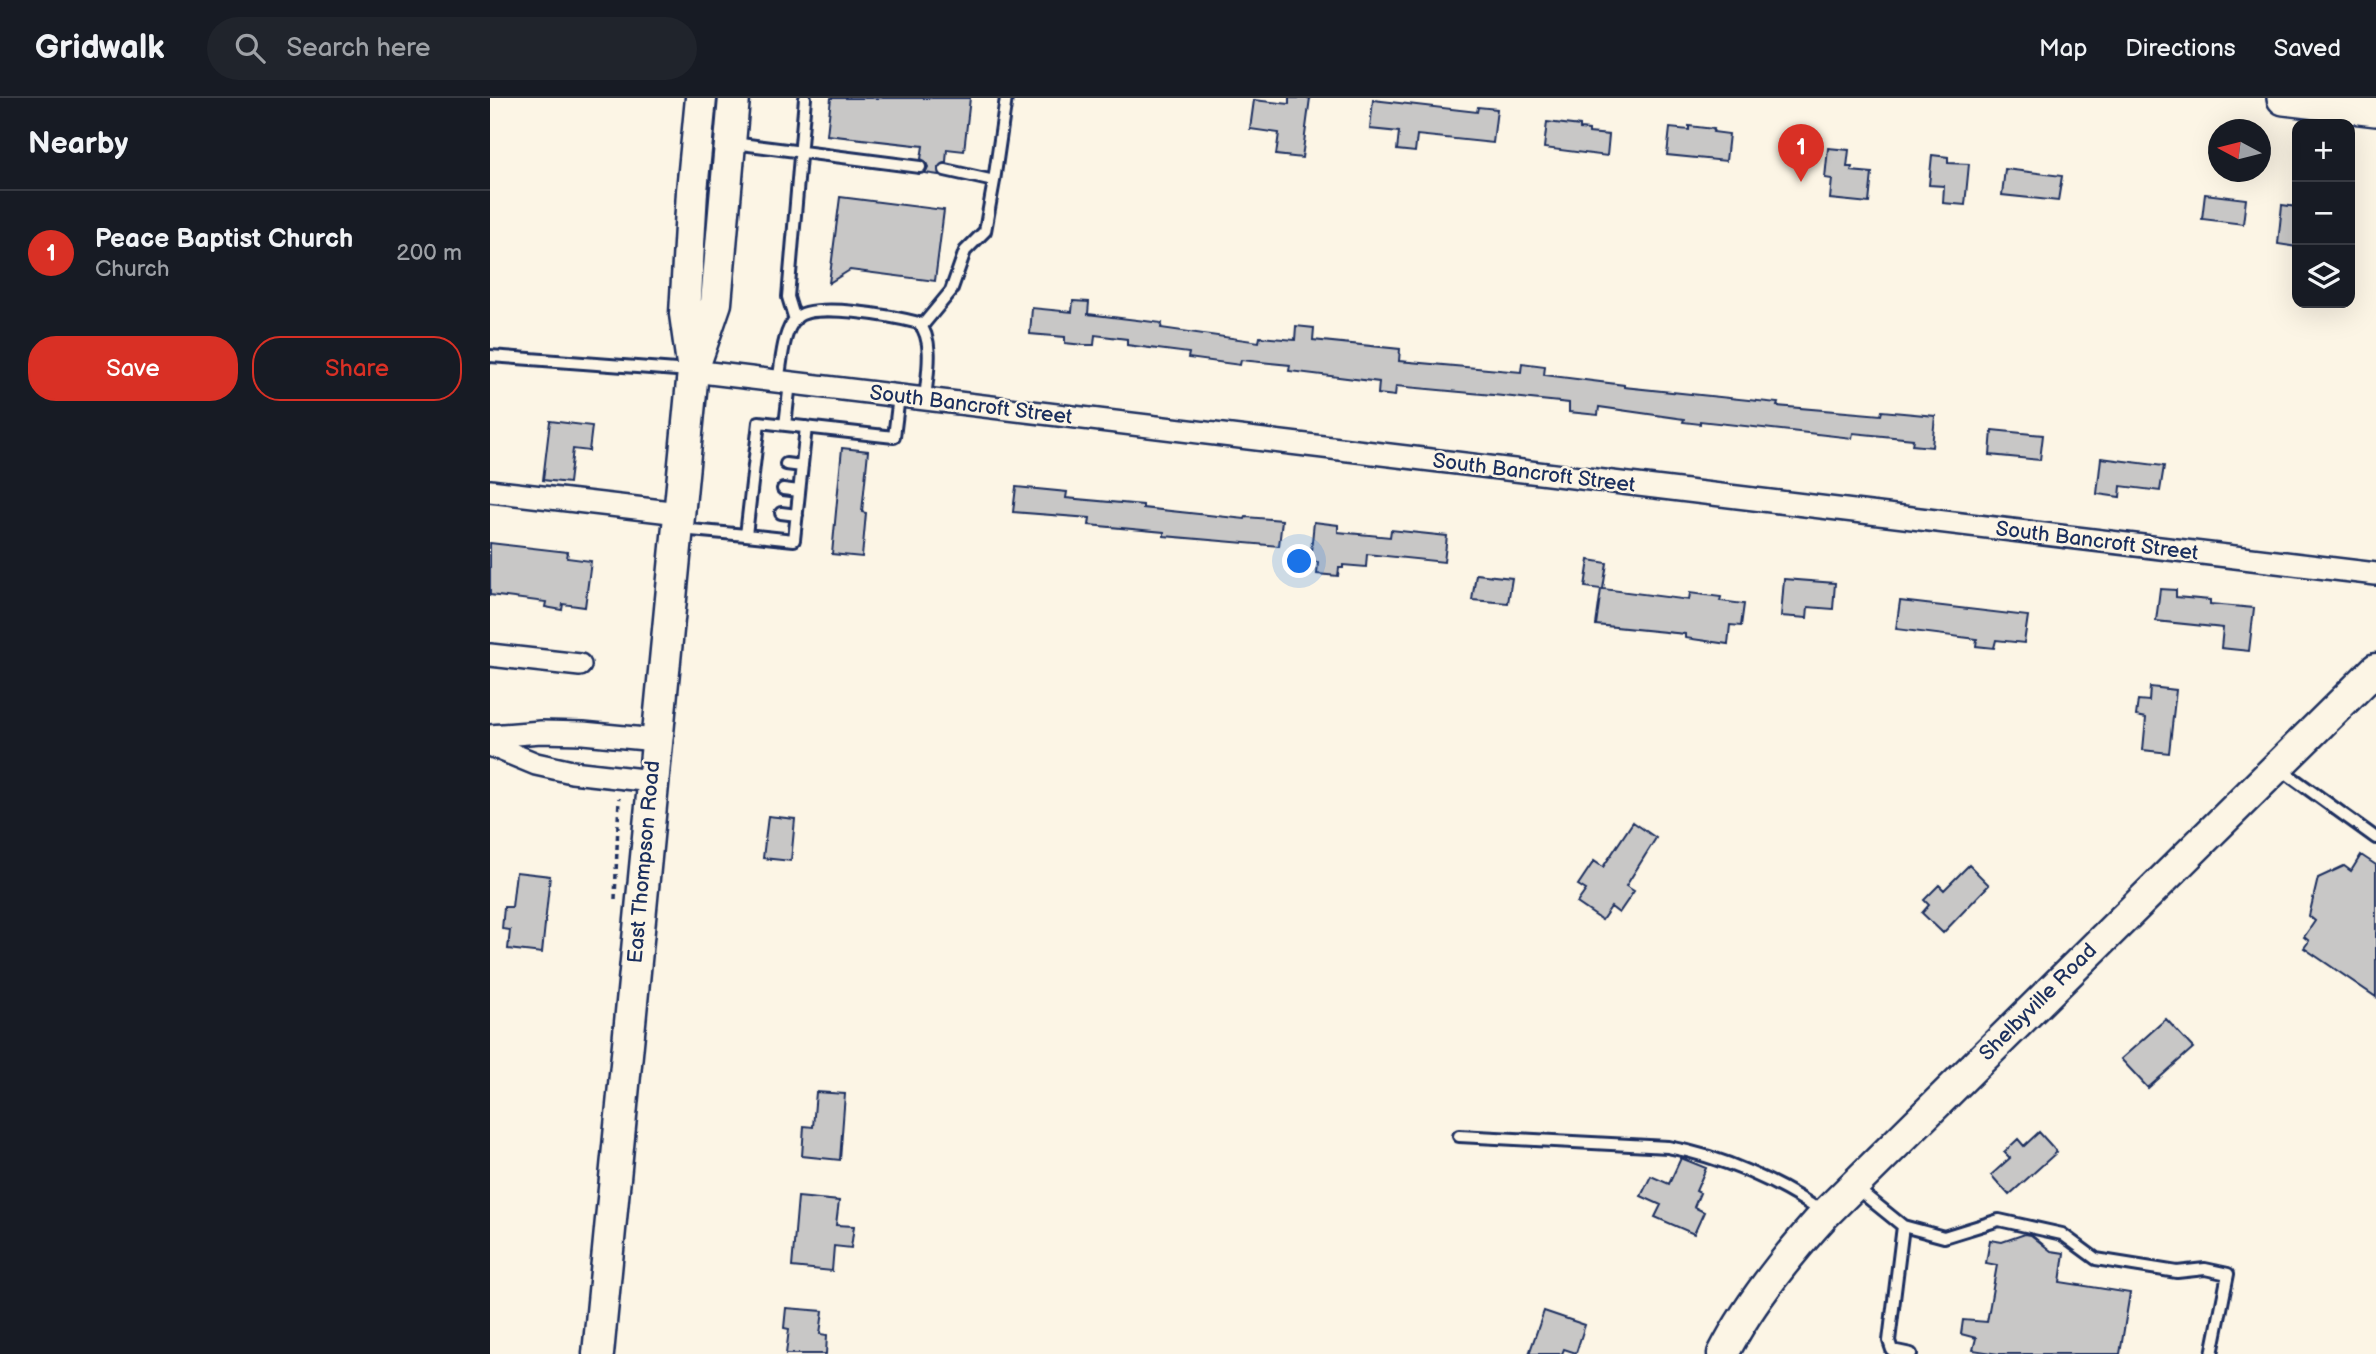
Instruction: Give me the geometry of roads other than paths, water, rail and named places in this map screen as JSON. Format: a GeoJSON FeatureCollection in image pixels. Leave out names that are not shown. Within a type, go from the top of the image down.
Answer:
{"type":"FeatureCollection","features":[{"type":"Feature","properties":{"kind":"main road","name":"East Thompson Road"},"geometry":{"type":"LineString","coordinates":[[693,371],[685,314],[692,191],[701,98]]}},
{"type":"Feature","properties":{"kind":"main road","name":"East Thompson Road"},"geometry":{"type":"LineString","coordinates":[[598,1354],[693,371],[716,303],[734,98]]}},
{"type":"Feature","properties":{"kind":"main road"},"geometry":{"type":"LineString","coordinates":[[2300,99],[2376,109]]}},
{"type":"Feature","properties":{"kind":"main road","name":"Shelbyville Road"},"geometry":{"type":"LineString","coordinates":[[1727,1352],[1740,1324],[1825,1214],[2376,669]]}},
{"type":"Feature","properties":{"kind":"street","name":"South Bancroft Street"},"geometry":{"type":"LineString","coordinates":[[693,371],[2376,574]]}},
{"type":"Feature","properties":{"kind":"street"},"geometry":{"type":"LineString","coordinates":[[490,492],[678,521]]}},
{"type":"Feature","properties":{"kind":"street"},"geometry":{"type":"LineString","coordinates":[[490,655],[580,665]]}},
{"type":"Feature","properties":{"kind":"street"},"geometry":{"type":"LineString","coordinates":[[490,736],[541,732],[583,733],[656,740]]}},
{"type":"Feature","properties":{"kind":"street"},"geometry":{"type":"LineString","coordinates":[[490,745],[536,764],[572,772],[652,781]]}},
{"type":"Feature","properties":{"kind":"lane"},"geometry":{"type":"LineString","coordinates":[[795,320],[788,297],[804,98]]}},
{"type":"Feature","properties":{"kind":"lane"},"geometry":{"type":"LineString","coordinates":[[922,326],[951,291],[965,251],[985,232],[1006,98]]}},
{"type":"Feature","properties":{"kind":"lane"},"geometry":{"type":"LineString","coordinates":[[730,142],[920,167]]}},
{"type":"Feature","properties":{"kind":"lane"},"geometry":{"type":"LineString","coordinates":[[945,170],[994,181]]}},
{"type":"Feature","properties":{"kind":"lane"},"geometry":{"type":"LineString","coordinates":[[785,425],[787,334],[795,320],[803,313],[816,310],[907,319],[919,323],[928,344],[925,399]]}},
{"type":"Feature","properties":{"kind":"lane"},"geometry":{"type":"LineString","coordinates":[[490,356],[693,371]]}},
{"type":"Feature","properties":{"kind":"lane"},"geometry":{"type":"LineString","coordinates":[[746,535],[754,510],[759,461],[759,422],[894,436],[899,396]]}},
{"type":"Feature","properties":{"kind":"lane"},"geometry":{"type":"LineString","coordinates":[[678,521],[746,535],[794,540],[806,427]]}},
{"type":"Feature","properties":{"kind":"lane"},"geometry":{"type":"LineString","coordinates":[[786,464],[802,466]]}},
{"type":"Feature","properties":{"kind":"lane"},"geometry":{"type":"LineString","coordinates":[[783,489],[799,491]]}},
{"type":"Feature","properties":{"kind":"lane"},"geometry":{"type":"LineString","coordinates":[[780,513],[797,515]]}},
{"type":"Feature","properties":{"kind":"lane"},"geometry":{"type":"LineString","coordinates":[[2277,766],[2376,838]]}},
{"type":"Feature","properties":{"kind":"lane"},"geometry":{"type":"LineString","coordinates":[[1459,1136],[1668,1147],[1700,1153],[1797,1194],[1825,1214]]}},
{"type":"Feature","properties":{"kind":"lane"},"geometry":{"type":"LineString","coordinates":[[1854,1186],[1903,1226],[1944,1237],[1999,1220],[2062,1234],[2096,1259],[2177,1272],[2205,1269],[2228,1274],[2212,1354]]}},
{"type":"Feature","properties":{"kind":"lane"},"geometry":{"type":"LineString","coordinates":[[1903,1226],[1889,1341],[1892,1350],[1910,1354]]}},
{"type":"Feature","properties":{"kind":"place","name":"Peace Baptist Church"},"geometry":{"type":"Point","coordinates":[1801,182]}}]}
